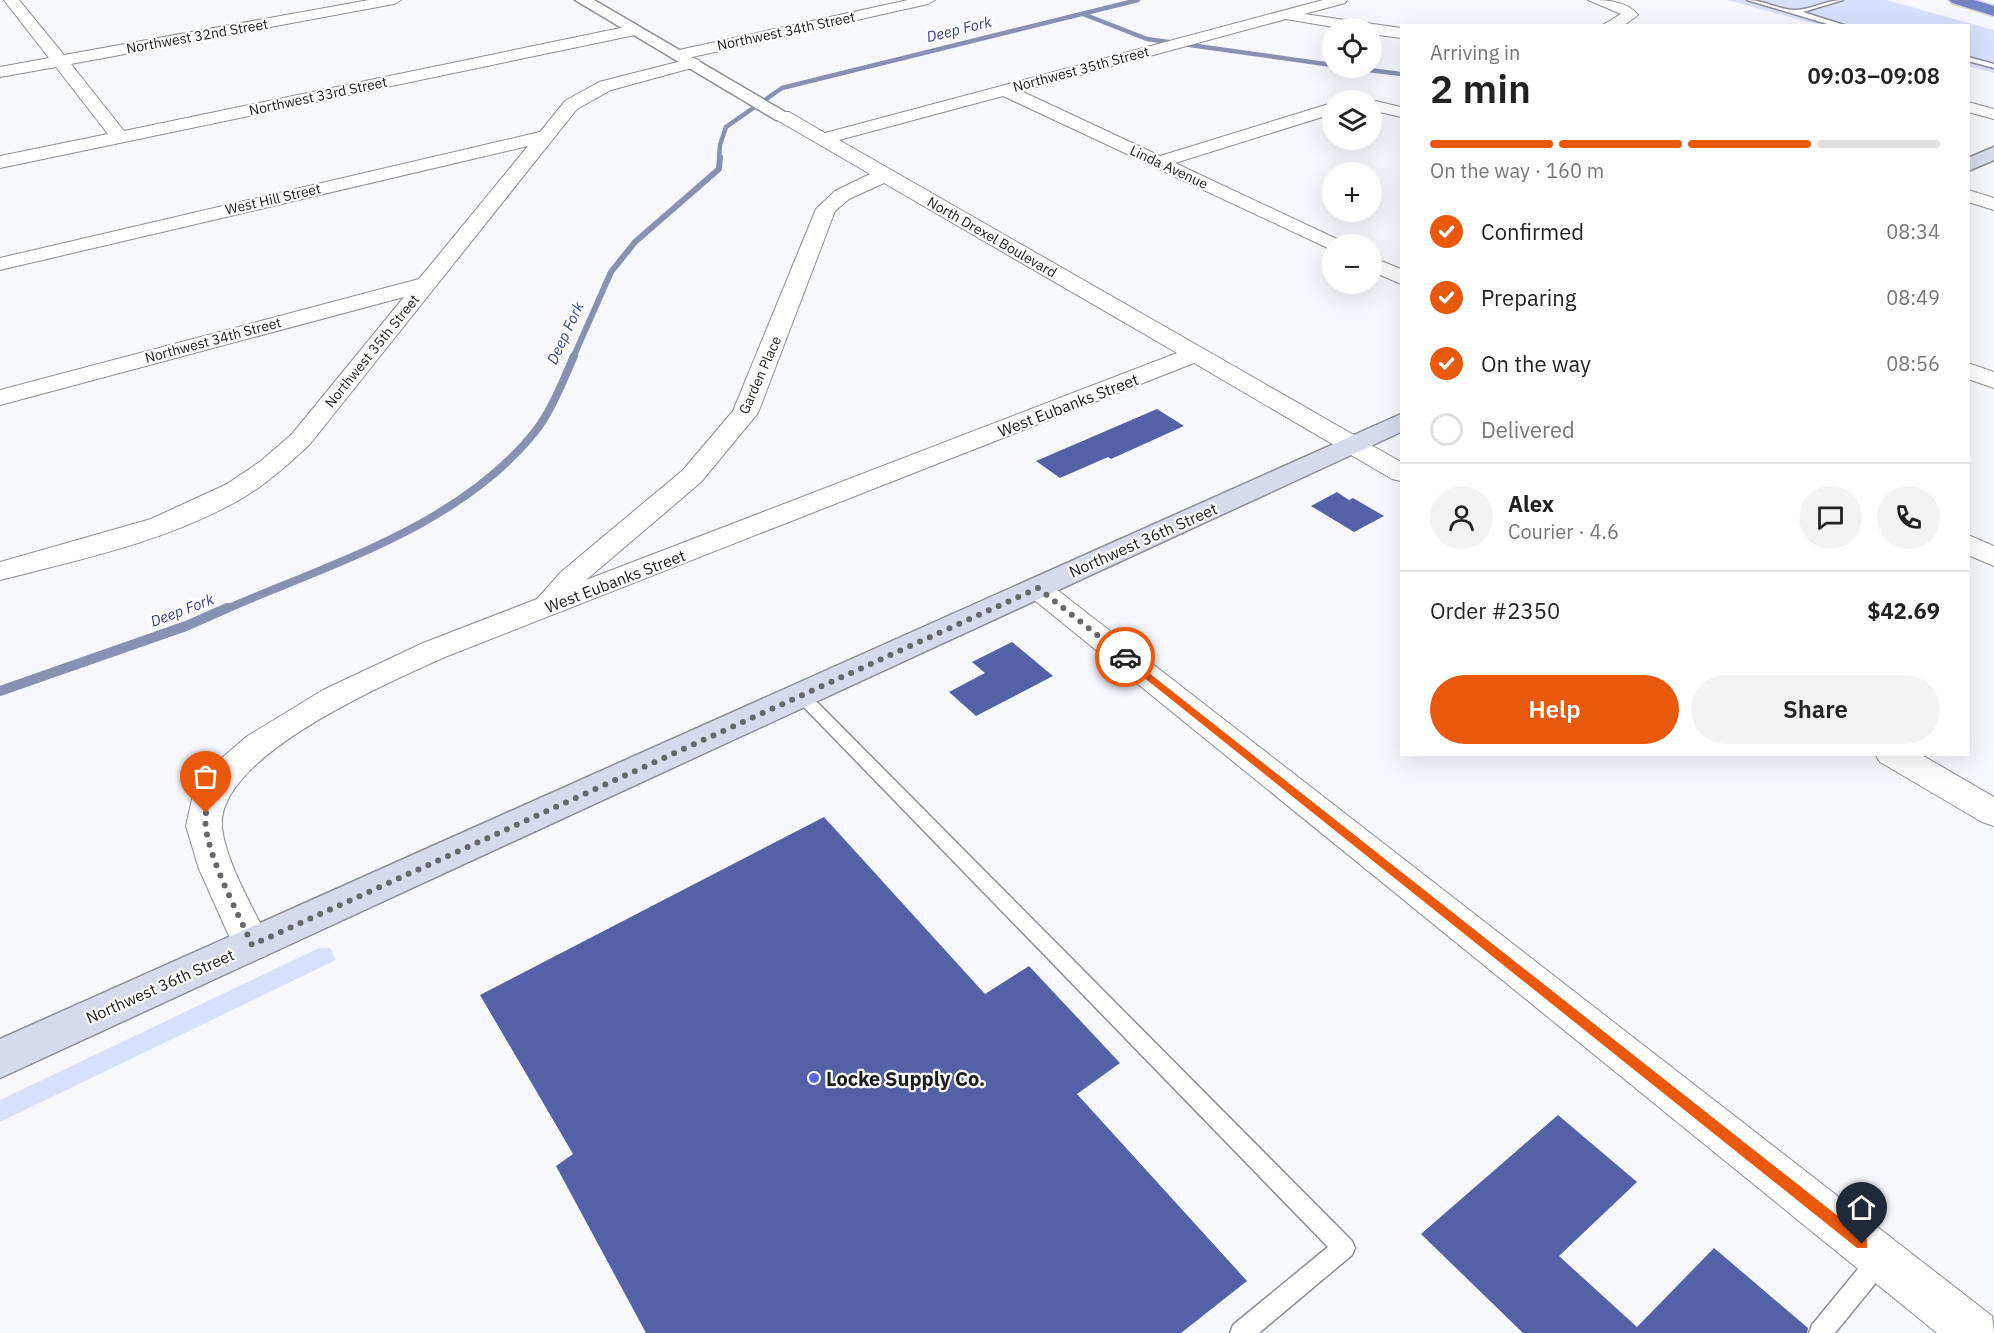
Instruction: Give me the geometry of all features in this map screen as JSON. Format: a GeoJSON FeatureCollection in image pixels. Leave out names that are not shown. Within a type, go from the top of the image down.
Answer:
{"type":"FeatureCollection","features":[{"type":"Feature","properties":{"kind":"highway"},"geometry":{"type":"LineString","coordinates":[[1957,0],[1994,11]]}},
{"type":"Feature","properties":{"kind":"main road"},"geometry":{"type":"LineString","coordinates":[[1970,164],[1994,153]]}},
{"type":"Feature","properties":{"kind":"main road","name":"Northwest 36th Street"},"geometry":{"type":"LineString","coordinates":[[0,1059],[1400,423]]}},
{"type":"Feature","properties":{"kind":"street"},"geometry":{"type":"LineString","coordinates":[[0,2],[11,0],[58,62],[120,137]]}},
{"type":"Feature","properties":{"kind":"street","name":"Northwest 32nd Street"},"geometry":{"type":"LineString","coordinates":[[0,72],[393,0]]}},
{"type":"Feature","properties":{"kind":"street","name":"North Drexel Boulevard"},"geometry":{"type":"LineString","coordinates":[[587,0],[635,30],[1400,472]]}},
{"type":"Feature","properties":{"kind":"street","name":"Northwest 34th Street"},"geometry":{"type":"LineString","coordinates":[[686,59],[928,0]]}},
{"type":"Feature","properties":{"kind":"street","name":"Northwest 35th Street"},"geometry":{"type":"LineString","coordinates":[[823,139],[1340,0]]}},
{"type":"Feature","properties":{"kind":"street"},"geometry":{"type":"LineString","coordinates":[[1595,0],[1625,10],[1630,15],[1614,24]]}},
{"type":"Feature","properties":{"kind":"street"},"geometry":{"type":"LineString","coordinates":[[1282,16],[1322,22]]}},
{"type":"Feature","properties":{"kind":"street","name":"Northwest 33rd Street"},"geometry":{"type":"LineString","coordinates":[[0,162],[635,30]]}},
{"type":"Feature","properties":{"kind":"street"},"geometry":{"type":"LineString","coordinates":[[1382,31],[1400,33]]}},
{"type":"Feature","properties":{"kind":"street","name":"Northwest 35th Street"},"geometry":{"type":"LineString","coordinates":[[0,571],[156,526],[217,500],[251,481],[287,454],[301,439],[571,105],[591,92],[686,59]]}},
{"type":"Feature","properties":{"kind":"street","name":"Linda Avenue"},"geometry":{"type":"LineString","coordinates":[[1005,90],[1322,239]]}},
{"type":"Feature","properties":{"kind":"street"},"geometry":{"type":"LineString","coordinates":[[1382,108],[1400,112]]}},
{"type":"Feature","properties":{"kind":"street"},"geometry":{"type":"LineString","coordinates":[[1970,108],[1994,114]]}},
{"type":"Feature","properties":{"kind":"street"},"geometry":{"type":"LineString","coordinates":[[1159,162],[1322,111]]}},
{"type":"Feature","properties":{"kind":"street","name":"West Hill Street"},"geometry":{"type":"LineString","coordinates":[[0,264],[546,136]]}},
{"type":"Feature","properties":{"kind":"street","name":"Garden Place"},"geometry":{"type":"LineString","coordinates":[[546,607],[571,578],[692,476],[733,430],[756,390],[826,209],[842,195],[885,175]]}},
{"type":"Feature","properties":{"kind":"street"},"geometry":{"type":"LineString","coordinates":[[1970,197],[1994,204]]}},
{"type":"Feature","properties":{"kind":"street"},"geometry":{"type":"LineString","coordinates":[[1382,268],[1400,277]]}},
{"type":"Feature","properties":{"kind":"street","name":"Northwest 34th Street"},"geometry":{"type":"LineString","coordinates":[[0,398],[426,284]]}},
{"type":"Feature","properties":{"kind":"street","name":"West Eubanks Street"},"geometry":{"type":"LineString","coordinates":[[252,945],[215,859],[204,825],[208,801],[219,781],[236,762],[267,737],[325,703],[434,650],[1196,354]]}},
{"type":"Feature","properties":{"kind":"street"},"geometry":{"type":"LineString","coordinates":[[1970,371],[1994,381]]}},
{"type":"Feature","properties":{"kind":"street"},"geometry":{"type":"LineString","coordinates":[[1970,545],[1994,557]]}},
{"type":"Feature","properties":{"kind":"street"},"geometry":{"type":"LineString","coordinates":[[1038,588],[1974,1333]]}},
{"type":"Feature","properties":{"kind":"street"},"geometry":{"type":"LineString","coordinates":[[1895,756],[1994,813]]}},
{"type":"Feature","properties":{"kind":"lane"},"geometry":{"type":"LineString","coordinates":[[1751,0],[1837,24]]}},
{"type":"Feature","properties":{"kind":"lane"},"geometry":{"type":"LineString","coordinates":[[1797,12],[1839,0]]}},
{"type":"Feature","properties":{"kind":"lane"},"geometry":{"type":"LineString","coordinates":[[1970,60],[1994,66]]}},
{"type":"Feature","properties":{"kind":"lane"},"geometry":{"type":"LineString","coordinates":[[801,695],[1344,1248],[1241,1333]]}},
{"type":"Feature","properties":{"kind":"lane"},"geometry":{"type":"LineString","coordinates":[[1820,1333],[1881,1258]]}},
{"type":"Feature","properties":{"kind":"shaded area"},"geometry":{"type":"Polygon","coordinates":[[[1727,0],[1886,0],[1994,30],[1994,73],[1970,67],[1970,24],[1816,24],[1727,0]]]}},
{"type":"Feature","properties":{"kind":"shaded area"},"geometry":{"type":"Polygon","coordinates":[[[319,948],[330,948],[336,960],[0,1122],[0,1100],[319,948]]]}},
{"type":"Feature","properties":{"kind":"building"},"geometry":{"type":"Polygon","coordinates":[[[1157,409],[1184,426],[1111,459],[1108,457],[1060,478],[1036,461],[1157,409]]]}},
{"type":"Feature","properties":{"kind":"building"},"geometry":{"type":"Polygon","coordinates":[[[1337,492],[1349,500],[1353,498],[1384,516],[1354,532],[1311,506],[1337,492]]]}},
{"type":"Feature","properties":{"kind":"building"},"geometry":{"type":"Polygon","coordinates":[[[1012,642],[1053,676],[976,716],[949,692],[985,673],[972,662],[1012,642]]]}},
{"type":"Feature","properties":{"kind":"building","name":"Locke Supply Co."},"geometry":{"type":"Polygon","coordinates":[[[824,817],[985,994],[1029,966],[1120,1063],[1077,1094],[1247,1281],[1181,1333],[646,1333],[556,1166],[573,1154],[480,995],[824,817]]]}},
{"type":"Feature","properties":{"kind":"building"},"geometry":{"type":"Polygon","coordinates":[[[1558,1115],[1637,1182],[1559,1256],[1637,1327],[1714,1248],[1808,1328],[1807,1333],[1523,1333],[1421,1234],[1558,1115]]]}},
{"type":"Feature","properties":{"kind":"waterway","name":"Deep Fork"},"geometry":{"type":"LineString","coordinates":[[719,158],[720,145],[726,127],[782,88],[1138,0]]}},
{"type":"Feature","properties":{"kind":"waterway"},"geometry":{"type":"LineString","coordinates":[[1083,14],[1147,39],[1322,64]]}},
{"type":"Feature","properties":{"kind":"waterway"},"geometry":{"type":"LineString","coordinates":[[1382,72],[1400,74]]}},
{"type":"Feature","properties":{"kind":"waterway","name":"Deep Fork"},"geometry":{"type":"LineString","coordinates":[[573,358],[611,272],[635,242],[719,169],[720,157]]}},
{"type":"Feature","properties":{"kind":"waterway","name":"Deep Fork"},"geometry":{"type":"LineString","coordinates":[[224,610],[391,539],[431,518],[469,493],[503,465],[534,433],[551,406],[574,356]]}},
{"type":"Feature","properties":{"kind":"waterway","name":"Deep Fork"},"geometry":{"type":"LineString","coordinates":[[0,691],[186,626],[227,608]]}},
{"type":"Feature","properties":{"kind":"way so far"},"geometry":{"type":"LineString","coordinates":[[206,813],[204,825],[215,859],[252,945],[1038,588],[1125,657]]}},
{"type":"Feature","properties":{"kind":"place","name":"Locke Supply Co."},"geometry":{"type":"Point","coordinates":[814,1078]}},
{"type":"Feature","properties":{"kind":"route"},"geometry":{"type":"LineString","coordinates":[[1125,657],[1862,1244]]}}]}
